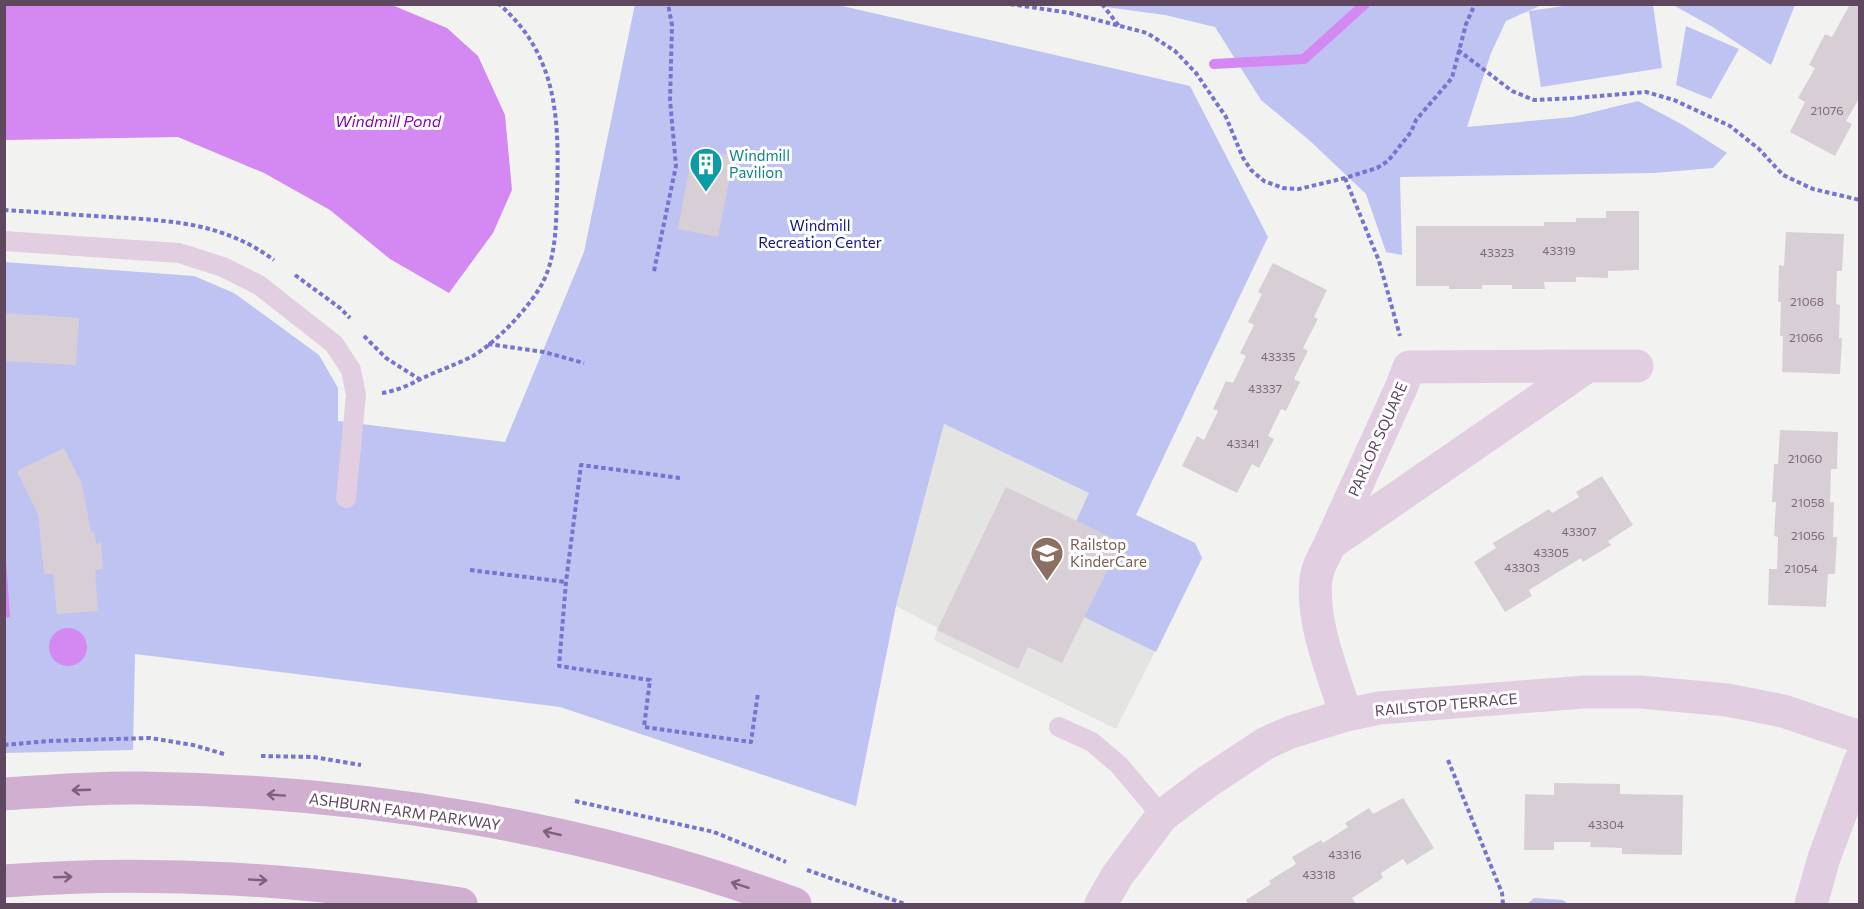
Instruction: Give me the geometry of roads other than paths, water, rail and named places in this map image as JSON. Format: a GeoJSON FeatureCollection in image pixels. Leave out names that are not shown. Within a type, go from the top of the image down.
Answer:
{"type":"FeatureCollection","features":[{"type":"Feature","properties":{"kind":"main road","name":"ASHBURN FARM PARKWAY"},"geometry":{"type":"LineString","coordinates":[[4,794],[128,788],[327,798],[532,829],[608,846],[684,867],[795,904]]}},
{"type":"Feature","properties":{"kind":"main road"},"geometry":{"type":"LineString","coordinates":[[4,881],[95,876],[190,876],[312,884],[379,891],[461,904]]}},
{"type":"Feature","properties":{"kind":"street","name":"PARLOR SQUARE"},"geometry":{"type":"LineString","coordinates":[[1330,544],[1588,366]]}},
{"type":"Feature","properties":{"kind":"street","name":"PARLOR SQUARE"},"geometry":{"type":"LineString","coordinates":[[1346,715],[1319,627],[1315,599],[1316,576],[1401,388],[1408,367],[1637,366]]}},
{"type":"Feature","properties":{"kind":"street","name":"RAILSTOP TERRACE"},"geometry":{"type":"LineString","coordinates":[[1101,904],[1117,876],[1162,816],[1207,782],[1266,743],[1346,715],[1379,708],[1561,694],[1641,692],[1727,700],[1783,711],[1860,737]]}},
{"type":"Feature","properties":{"kind":"street"},"geometry":{"type":"LineString","coordinates":[[1811,904],[1824,858],[1860,761]]}},
{"type":"Feature","properties":{"kind":"lane"},"geometry":{"type":"LineString","coordinates":[[4,241],[179,253],[223,267],[259,285],[334,344],[351,370],[356,395],[346,498]]}},
{"type":"Feature","properties":{"kind":"lane"},"geometry":{"type":"LineString","coordinates":[[1059,727],[1092,742],[1119,765],[1162,816]]}},
{"type":"Feature","properties":{"kind":"water","name":"Windmill Pond"},"geometry":{"type":"Polygon","coordinates":[[[5,4],[392,5],[447,28],[478,56],[505,115],[512,190],[493,233],[449,293],[390,259],[330,210],[264,173],[178,137],[5,140],[5,4]]]}},
{"type":"Feature","properties":{"kind":"water"},"geometry":{"type":"Polygon","coordinates":[[[4,531],[10,617],[5,618],[4,618],[4,531]]]}},
{"type":"Feature","properties":{"kind":"water"},"geometry":{"type":"Polygon","coordinates":[[[68,628],[75,629],[81,634],[86,640],[86,654],[81,660],[75,665],[68,666],[61,665],[55,660],[50,654],[49,647],[50,640],[55,634],[61,629],[68,628]]]}},
{"type":"Feature","properties":{"kind":"waterway"},"geometry":{"type":"LineString","coordinates":[[1214,64],[1304,59],[1365,4]]}},
{"type":"Feature","properties":{"kind":"place","name":"Windmill Pavilion"},"geometry":{"type":"Point","coordinates":[706,193]}},
{"type":"Feature","properties":{"kind":"place","name":"Railstop KinderCare"},"geometry":{"type":"Point","coordinates":[1047,582]}},
{"type":"Feature","properties":{"kind":"park label","name":"Windmill Recreation Center"},"geometry":{"type":"Point","coordinates":[820,234]}}]}
